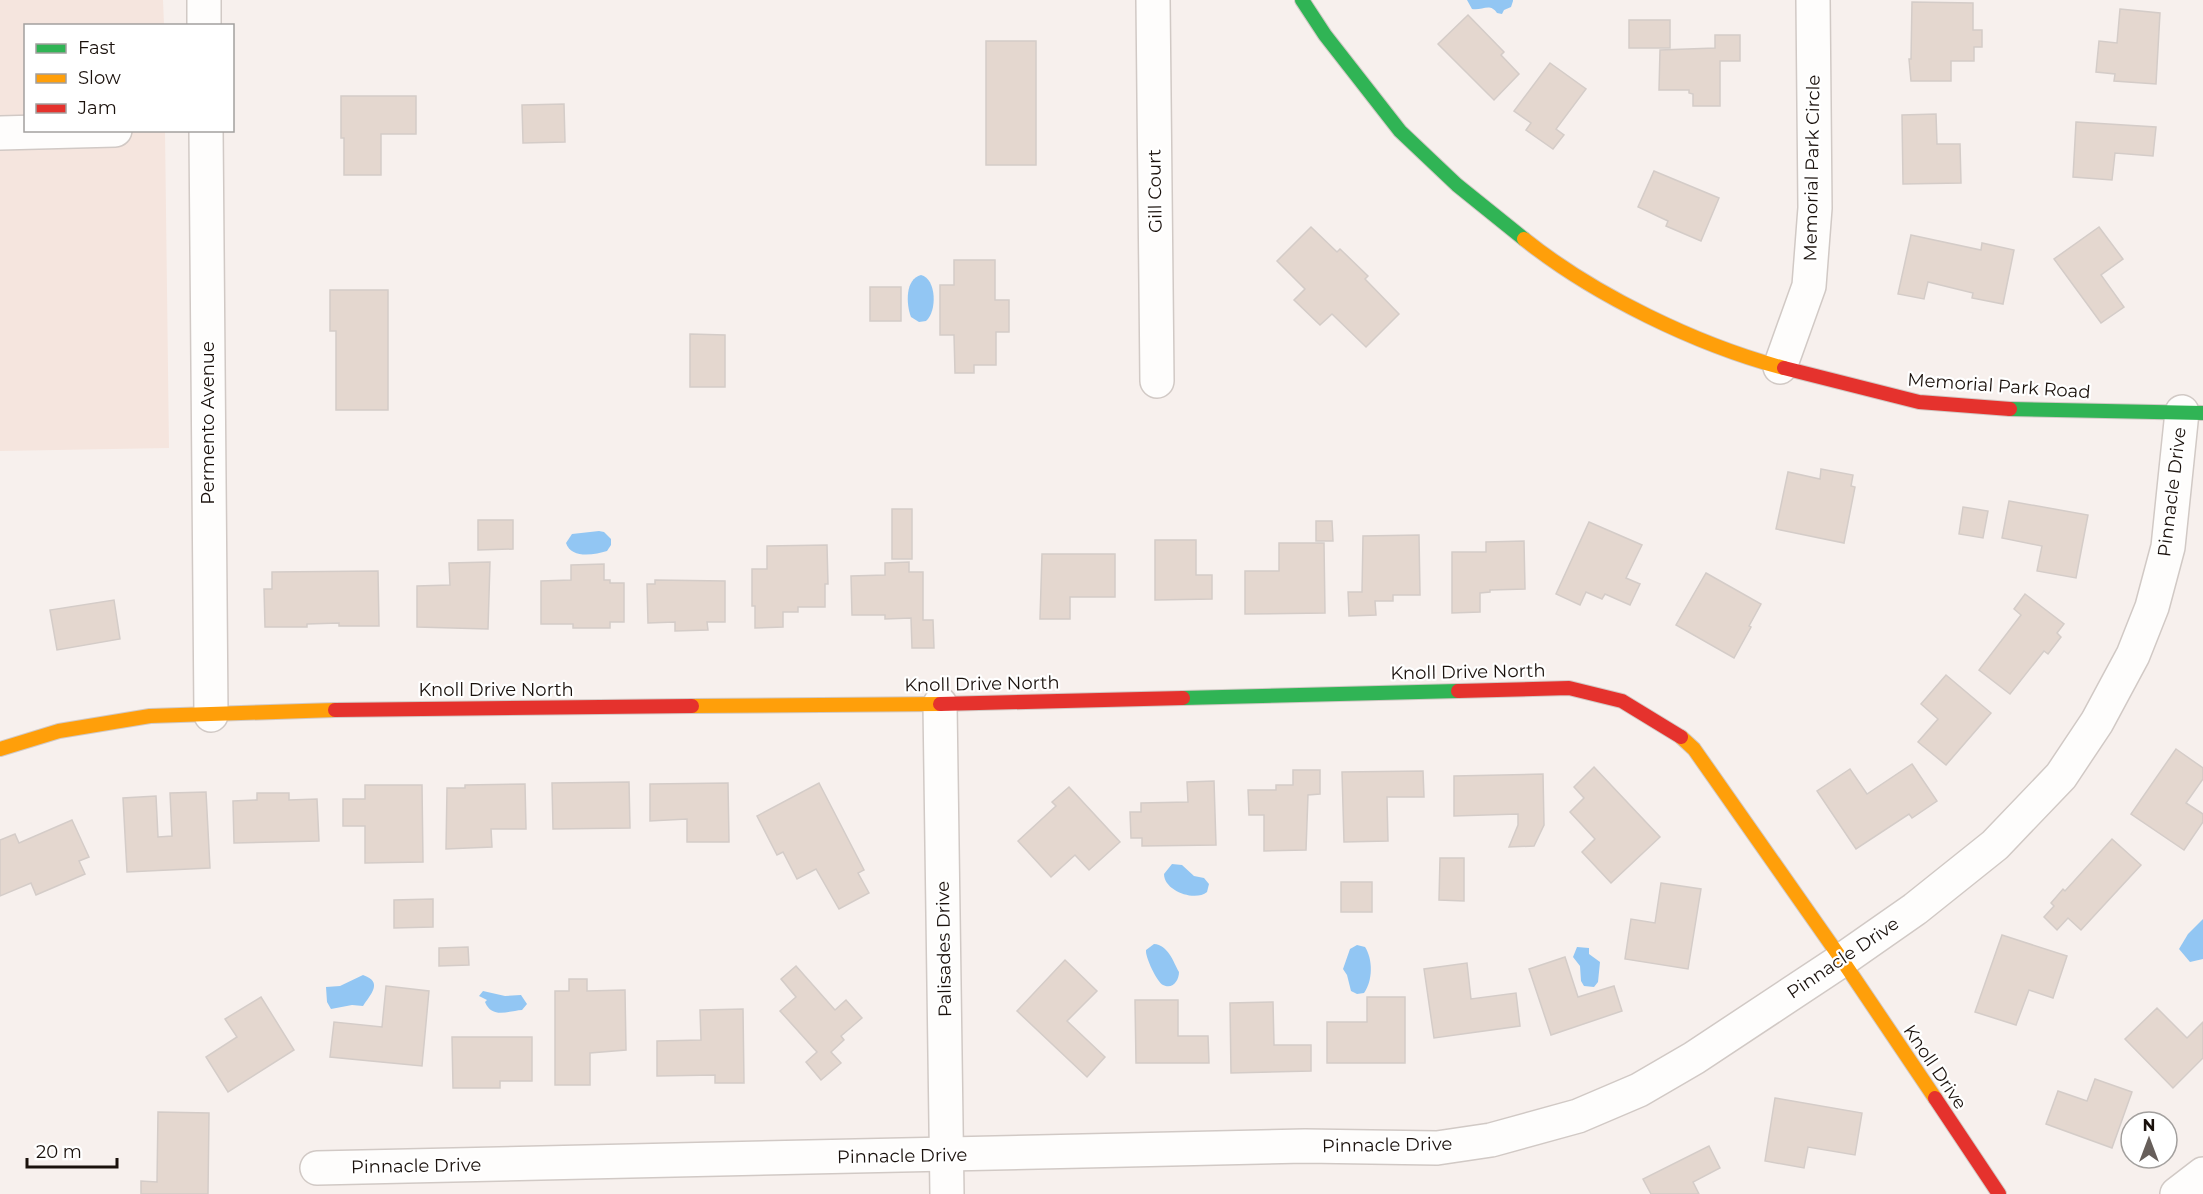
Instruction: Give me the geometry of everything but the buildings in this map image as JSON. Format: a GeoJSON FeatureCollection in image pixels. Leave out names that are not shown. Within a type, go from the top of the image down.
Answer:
{"type":"FeatureCollection","features":[{"type":"Feature","properties":{"kind":"street"},"geometry":{"type":"LineString","coordinates":[[204,0],[204,24]]}},
{"type":"Feature","properties":{"kind":"street","name":"Gill Court"},"geometry":{"type":"LineString","coordinates":[[1154,0],[1157,381]]}},
{"type":"Feature","properties":{"kind":"street","name":"Memorial Park Road"},"geometry":{"type":"LineString","coordinates":[[1302,0],[1325,34],[1400,131],[1457,185],[1532,245],[1590,285],[1669,326],[1726,350],[1780,368],[1919,402],[2029,410],[2193,413]]}},
{"type":"Feature","properties":{"kind":"street","name":"Memorial Park Circle"},"geometry":{"type":"LineString","coordinates":[[1780,368],[1809,286],[1815,208],[1814,0]]}},
{"type":"Feature","properties":{"kind":"street"},"geometry":{"type":"LineString","coordinates":[[0,133],[38,132]]}},
{"type":"Feature","properties":{"kind":"street","name":"Permento Avenue"},"geometry":{"type":"LineString","coordinates":[[206,132],[211,715]]}},
{"type":"Feature","properties":{"kind":"street","name":"Pinnacle Drive"},"geometry":{"type":"LineString","coordinates":[[317,1168],[1305,1146],[1437,1148],[1491,1140],[1578,1116],[1639,1090],[1694,1058],[1915,909],[1995,845],[2061,776],[2097,722],[2136,645],[2152,607],[2168,548],[2193,413]]}},
{"type":"Feature","properties":{"kind":"street","name":"Knoll Drive North"},"geometry":{"type":"LineString","coordinates":[[0,749],[59,731],[150,716],[393,708],[940,704],[1569,688],[1622,701],[1678,734],[1694,749],[1842,960]]}},
{"type":"Feature","properties":{"kind":"street","name":"Palisades Drive"},"geometry":{"type":"LineString","coordinates":[[940,704],[946,1194]]}},
{"type":"Feature","properties":{"kind":"street","name":"Knoll Drive"},"geometry":{"type":"LineString","coordinates":[[1842,960],[1999,1194]]}},
{"type":"Feature","properties":{"kind":"street"},"geometry":{"type":"LineString","coordinates":[[2177,1194],[2203,1174]]}},
{"type":"Feature","properties":{"kind":"shaded area"},"geometry":{"type":"Polygon","coordinates":[[[0,0],[163,0],[164,24],[24,24],[24,132],[165,132],[169,448],[0,451],[0,0]]]}},
{"type":"Feature","properties":{"kind":"water"},"geometry":{"type":"Polygon","coordinates":[[[1467,0],[1513,1],[1511,7],[1504,10],[1502,14],[1489,7],[1472,9],[1467,0]]]}},
{"type":"Feature","properties":{"kind":"water"},"geometry":{"type":"Polygon","coordinates":[[[921,275],[930,283],[934,296],[930,317],[926,321],[919,322],[911,317],[908,293],[912,281],[921,275]]]}},
{"type":"Feature","properties":{"kind":"water"},"geometry":{"type":"Polygon","coordinates":[[[604,532],[611,539],[611,545],[607,551],[596,554],[578,554],[573,552],[566,543],[572,534],[604,532]]]}},
{"type":"Feature","properties":{"kind":"water"},"geometry":{"type":"Polygon","coordinates":[[[1172,864],[1182,865],[1194,876],[1204,878],[1209,884],[1207,892],[1195,896],[1174,890],[1165,880],[1164,874],[1172,864]]]}},
{"type":"Feature","properties":{"kind":"water"},"geometry":{"type":"Polygon","coordinates":[[[2203,919],[2203,959],[2190,962],[2179,949],[2188,934],[2203,919]]]}},
{"type":"Feature","properties":{"kind":"water"},"geometry":{"type":"Polygon","coordinates":[[[1154,944],[1166,950],[1179,972],[1177,981],[1170,986],[1163,985],[1158,979],[1147,958],[1146,950],[1154,944]]]}},
{"type":"Feature","properties":{"kind":"water"},"geometry":{"type":"Polygon","coordinates":[[[1357,945],[1365,947],[1368,952],[1371,970],[1367,988],[1364,993],[1357,994],[1351,991],[1343,969],[1350,949],[1357,945]]]}},
{"type":"Feature","properties":{"kind":"water"},"geometry":{"type":"Polygon","coordinates":[[[1577,947],[1589,948],[1589,954],[1600,962],[1598,982],[1594,987],[1584,986],[1581,981],[1580,966],[1573,957],[1577,947]]]}},
{"type":"Feature","properties":{"kind":"water"},"geometry":{"type":"Polygon","coordinates":[[[363,975],[373,981],[374,989],[363,1006],[352,1005],[331,1009],[327,1002],[326,987],[340,986],[363,975]]]}},
{"type":"Feature","properties":{"kind":"water"},"geometry":{"type":"Polygon","coordinates":[[[483,991],[505,996],[521,995],[527,1004],[522,1010],[492,1011],[485,1002],[487,1000],[479,996],[483,991]]]}},
{"type":"Feature","properties":{"kind":"traffic: fast"},"geometry":{"type":"LineString","coordinates":[[1302,0],[1325,35],[1400,131],[1457,185],[1524,239]]}},
{"type":"Feature","properties":{"kind":"traffic: fast"},"geometry":{"type":"LineString","coordinates":[[2010,409],[2203,413]]}},
{"type":"Feature","properties":{"kind":"traffic: fast"},"geometry":{"type":"LineString","coordinates":[[1183,698],[1458,691]]}},
{"type":"Feature","properties":{"kind":"traffic: slow"},"geometry":{"type":"LineString","coordinates":[[1524,239],[1582,280],[1648,316],[1717,346],[1784,368]]}},
{"type":"Feature","properties":{"kind":"traffic: slow"},"geometry":{"type":"LineString","coordinates":[[692,706],[940,704]]}},
{"type":"Feature","properties":{"kind":"traffic: slow"},"geometry":{"type":"LineString","coordinates":[[0,749],[59,731],[150,716],[335,710]]}},
{"type":"Feature","properties":{"kind":"traffic: slow"},"geometry":{"type":"LineString","coordinates":[[1681,737],[1694,749],[1842,960],[1935,1098]]}},
{"type":"Feature","properties":{"kind":"traffic: jam"},"geometry":{"type":"LineString","coordinates":[[1784,368],[1919,402],[2010,409]]}},
{"type":"Feature","properties":{"kind":"traffic: jam"},"geometry":{"type":"LineString","coordinates":[[1458,691],[1569,688],[1622,701],[1681,737]]}},
{"type":"Feature","properties":{"kind":"traffic: jam"},"geometry":{"type":"LineString","coordinates":[[940,704],[1183,698]]}},
{"type":"Feature","properties":{"kind":"traffic: jam"},"geometry":{"type":"LineString","coordinates":[[335,710],[692,706]]}},
{"type":"Feature","properties":{"kind":"traffic: jam"},"geometry":{"type":"LineString","coordinates":[[1935,1098],[1999,1194]]}}]}
